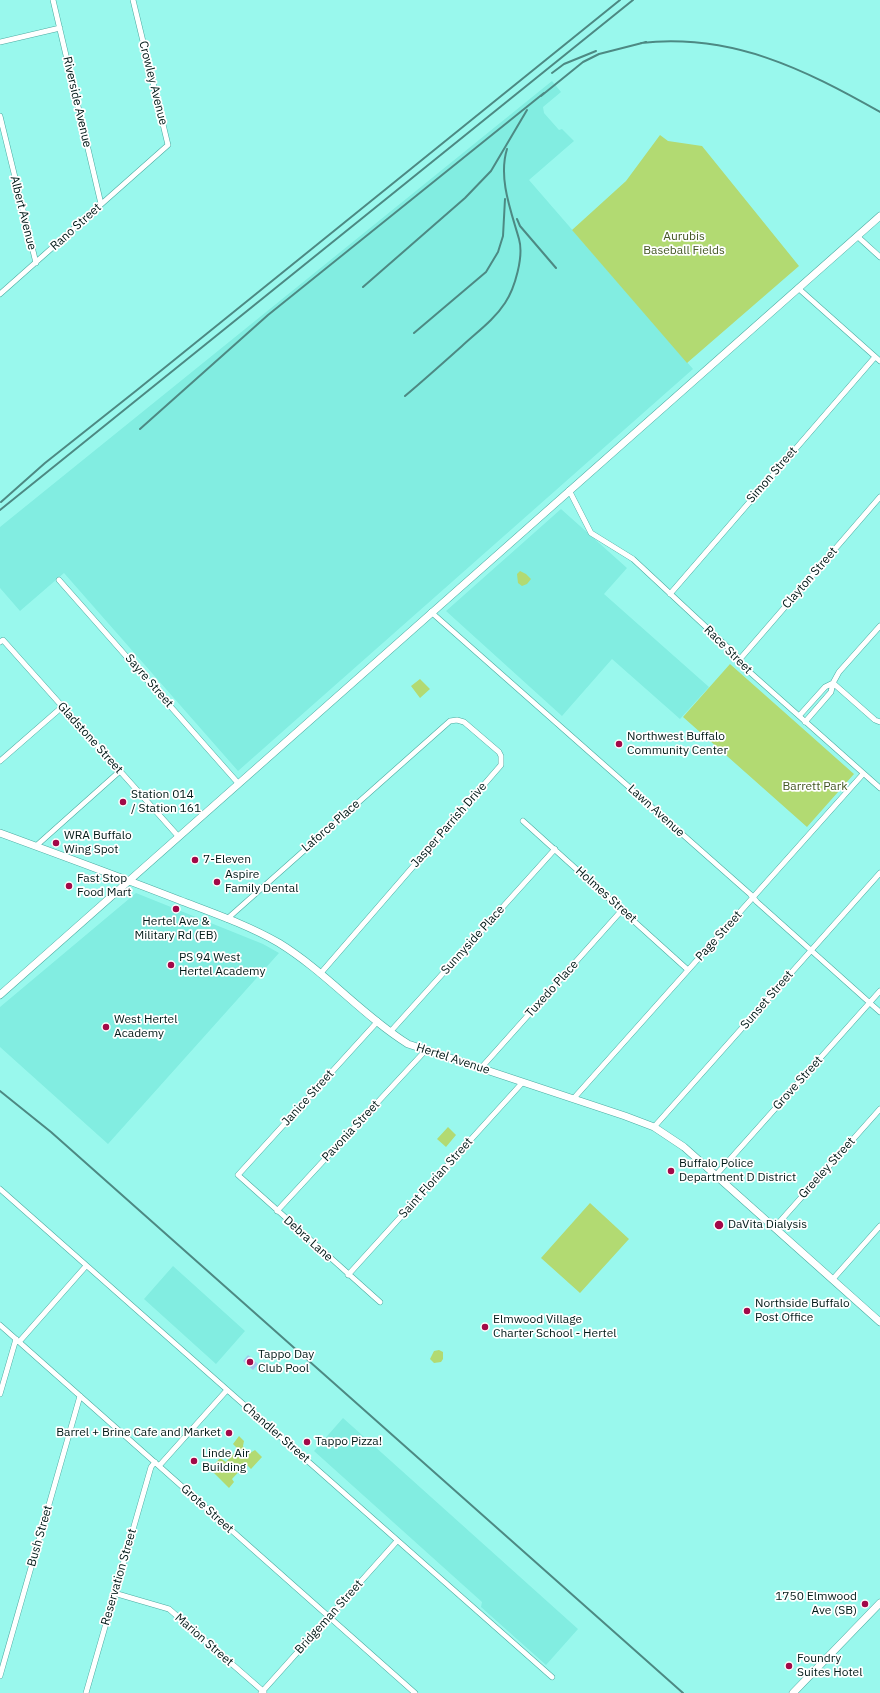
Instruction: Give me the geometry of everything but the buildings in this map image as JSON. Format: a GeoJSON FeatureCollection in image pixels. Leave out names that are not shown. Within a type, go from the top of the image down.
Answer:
{"type":"FeatureCollection","features":[{"type":"Feature","properties":{"kind":"main road"},"geometry":{"type":"LineString","coordinates":[[0,995],[880,216]]}},
{"type":"Feature","properties":{"kind":"main road","name":"Hertel Avenue"},"geometry":{"type":"LineString","coordinates":[[0,833],[129,880],[257,931],[280,944],[408,1044],[574,1098],[654,1127],[684,1147],[880,1322]]}},
{"type":"Feature","properties":{"kind":"main road"},"geometry":{"type":"LineString","coordinates":[[793,1693],[880,1602]]}},
{"type":"Feature","properties":{"kind":"street","name":"Riverside Avenue"},"geometry":{"type":"LineString","coordinates":[[53,0],[101,204]]}},
{"type":"Feature","properties":{"kind":"street","name":"Crowley Avenue"},"geometry":{"type":"LineString","coordinates":[[133,0],[168,145],[152,159]]}},
{"type":"Feature","properties":{"kind":"street"},"geometry":{"type":"LineString","coordinates":[[0,42],[60,28]]}},
{"type":"Feature","properties":{"kind":"street","name":"Albert Avenue"},"geometry":{"type":"LineString","coordinates":[[0,116],[36,263]]}},
{"type":"Feature","properties":{"kind":"street","name":"Rano Street"},"geometry":{"type":"LineString","coordinates":[[0,294],[152,159]]}},
{"type":"Feature","properties":{"kind":"street"},"geometry":{"type":"LineString","coordinates":[[857,236],[880,257]]}},
{"type":"Feature","properties":{"kind":"street"},"geometry":{"type":"LineString","coordinates":[[798,288],[880,361]]}},
{"type":"Feature","properties":{"kind":"street","name":"Simon Street"},"geometry":{"type":"LineString","coordinates":[[670,594],[875,357]]}},
{"type":"Feature","properties":{"kind":"street","name":"Race Street"},"geometry":{"type":"LineString","coordinates":[[569,490],[591,533],[633,559],[740,659],[744,667],[880,788]]}},
{"type":"Feature","properties":{"kind":"street","name":"Clayton Street"},"geometry":{"type":"LineString","coordinates":[[740,659],[880,497]]}},
{"type":"Feature","properties":{"kind":"street","name":"Sayre Street"},"geometry":{"type":"LineString","coordinates":[[59,580],[238,783]]}},
{"type":"Feature","properties":{"kind":"street","name":"Lawn Avenue"},"geometry":{"type":"LineString","coordinates":[[432,612],[880,1012]]}},
{"type":"Feature","properties":{"kind":"street"},"geometry":{"type":"LineString","coordinates":[[805,722],[831,692],[833,683],[839,672],[880,626]]}},
{"type":"Feature","properties":{"kind":"street","name":"Gladstone Street"},"geometry":{"type":"LineString","coordinates":[[1,641],[178,836]]}},
{"type":"Feature","properties":{"kind":"street"},"geometry":{"type":"LineString","coordinates":[[799,716],[825,687],[833,683]]}},
{"type":"Feature","properties":{"kind":"street"},"geometry":{"type":"LineString","coordinates":[[833,683],[880,722]]}},
{"type":"Feature","properties":{"kind":"street"},"geometry":{"type":"LineString","coordinates":[[0,762],[62,707]]}},
{"type":"Feature","properties":{"kind":"street","name":"Jasper Parrish Drive"},"geometry":{"type":"LineString","coordinates":[[320,974],[499,768],[502,761],[499,752],[461,720],[450,721],[417,750]]}},
{"type":"Feature","properties":{"kind":"street","name":"Laforce Place"},"geometry":{"type":"LineString","coordinates":[[227,919],[417,750]]}},
{"type":"Feature","properties":{"kind":"street"},"geometry":{"type":"LineString","coordinates":[[36,846],[120,771]]}},
{"type":"Feature","properties":{"kind":"street","name":"Page Street"},"geometry":{"type":"LineString","coordinates":[[574,1098],[863,774]]}},
{"type":"Feature","properties":{"kind":"street","name":"Holmes Street"},"geometry":{"type":"LineString","coordinates":[[523,821],[688,970]]}},
{"type":"Feature","properties":{"kind":"street","name":"Sunnyside Place"},"geometry":{"type":"LineString","coordinates":[[391,1032],[555,850]]}},
{"type":"Feature","properties":{"kind":"street","name":"Sunset Street"},"geometry":{"type":"LineString","coordinates":[[654,1127],[880,873]]}},
{"type":"Feature","properties":{"kind":"street","name":"Tuxedo Place"},"geometry":{"type":"LineString","coordinates":[[481,1068],[622,910]]}},
{"type":"Feature","properties":{"kind":"street","name":"Grove Street"},"geometry":{"type":"LineString","coordinates":[[716,1175],[880,991]]}},
{"type":"Feature","properties":{"kind":"street","name":"Janice Street"},"geometry":{"type":"LineString","coordinates":[[238,1175],[378,1021]]}},
{"type":"Feature","properties":{"kind":"street","name":"Pavonia Street"},"geometry":{"type":"LineString","coordinates":[[277,1211],[425,1050]]}},
{"type":"Feature","properties":{"kind":"street","name":"Saint Florian Street"},"geometry":{"type":"LineString","coordinates":[[348,1275],[523,1082]]}},
{"type":"Feature","properties":{"kind":"street","name":"Greeley Street"},"geometry":{"type":"LineString","coordinates":[[775,1227],[880,1108]]}},
{"type":"Feature","properties":{"kind":"street","name":"Debra Lane"},"geometry":{"type":"LineString","coordinates":[[238,1175],[348,1275],[380,1302]]}},
{"type":"Feature","properties":{"kind":"street","name":"Chandler Street"},"geometry":{"type":"LineString","coordinates":[[0,1189],[552,1677]]}},
{"type":"Feature","properties":{"kind":"street"},"geometry":{"type":"LineString","coordinates":[[833,1279],[880,1226]]}},
{"type":"Feature","properties":{"kind":"street"},"geometry":{"type":"LineString","coordinates":[[0,1394],[17,1340],[86,1266]]}},
{"type":"Feature","properties":{"kind":"street","name":"Grote Street"},"geometry":{"type":"LineString","coordinates":[[0,1325],[415,1693]]}},
{"type":"Feature","properties":{"kind":"street","name":"Reservation Street"},"geometry":{"type":"LineString","coordinates":[[86,1693],[151,1467],[157,1464],[227,1390]]}},
{"type":"Feature","properties":{"kind":"street","name":"Bush Street"},"geometry":{"type":"LineString","coordinates":[[0,1676],[80,1396]]}},
{"type":"Feature","properties":{"kind":"street","name":"Bridgeman Street"},"geometry":{"type":"LineString","coordinates":[[263,1692],[397,1541]]}},
{"type":"Feature","properties":{"kind":"street","name":"Marion Street"},"geometry":{"type":"LineString","coordinates":[[114,1593],[169,1609],[263,1692]]}},
{"type":"Feature","properties":{"kind":"shaded area"},"geometry":{"type":"Polygon","coordinates":[[[552,81],[561,92],[543,107],[544,113],[559,130],[562,129],[574,141],[529,180],[693,369],[238,771],[64,573],[20,611],[0,588],[0,527],[552,81]]]}},
{"type":"Feature","properties":{"kind":"shaded area"},"geometry":{"type":"Polygon","coordinates":[[[561,509],[627,568],[604,594],[709,687],[680,719],[612,659],[562,716],[446,611],[561,509]]]}},
{"type":"Feature","properties":{"kind":"shaded area","name":"West Hertel Academy"},"geometry":{"type":"Polygon","coordinates":[[[136,893],[263,944],[279,953],[108,1144],[0,1047],[0,1007],[136,893]]]}},
{"type":"Feature","properties":{"kind":"shaded area"},"geometry":{"type":"Polygon","coordinates":[[[173,1266],[245,1331],[216,1364],[144,1299],[173,1266]]]}},
{"type":"Feature","properties":{"kind":"shaded area"},"geometry":{"type":"Polygon","coordinates":[[[343,1418],[578,1629],[546,1665],[481,1607],[482,1602],[314,1451],[343,1418]]]}},
{"type":"Feature","properties":{"kind":"green space","name":"Aurubis Baseball Fields"},"geometry":{"type":"Polygon","coordinates":[[[660,135],[668,141],[702,146],[799,266],[687,363],[572,230],[626,181],[660,135]]]}},
{"type":"Feature","properties":{"kind":"green space"},"geometry":{"type":"Polygon","coordinates":[[[520,571],[531,579],[527,584],[522,586],[518,583],[517,574],[520,571]]]}},
{"type":"Feature","properties":{"kind":"green space","name":"Barrett Park"},"geometry":{"type":"Polygon","coordinates":[[[730,664],[854,774],[807,827],[683,717],[730,664]]]}},
{"type":"Feature","properties":{"kind":"green space"},"geometry":{"type":"Polygon","coordinates":[[[420,679],[430,689],[420,698],[411,686],[420,679]]]}},
{"type":"Feature","properties":{"kind":"green space"},"geometry":{"type":"Polygon","coordinates":[[[448,1127],[456,1135],[446,1147],[437,1139],[448,1127]]]}},
{"type":"Feature","properties":{"kind":"green space"},"geometry":{"type":"Polygon","coordinates":[[[590,1203],[629,1239],[580,1293],[541,1258],[590,1203]]]}},
{"type":"Feature","properties":{"kind":"green space"},"geometry":{"type":"Polygon","coordinates":[[[439,1350],[443,1352],[443,1359],[441,1362],[434,1363],[430,1359],[434,1351],[439,1350]]]}},
{"type":"Feature","properties":{"kind":"green space"},"geometry":{"type":"Polygon","coordinates":[[[239,1436],[244,1441],[243,1446],[245,1451],[250,1453],[255,1450],[262,1457],[251,1469],[246,1464],[232,1479],[234,1482],[229,1488],[210,1469],[220,1458],[226,1462],[238,1449],[233,1444],[239,1436]]]}},
{"type":"Feature","properties":{"kind":"water","name":"Tappo Day Club Pool"},"geometry":{"type":"Polygon","coordinates":[[[248,1355],[258,1364],[253,1370],[243,1361],[248,1355]]]}},
{"type":"Feature","properties":{"kind":"railway"},"geometry":{"type":"LineString","coordinates":[[1,502],[45,463],[620,0]]}},
{"type":"Feature","properties":{"kind":"railway"},"geometry":{"type":"LineString","coordinates":[[0,510],[633,0]]}},
{"type":"Feature","properties":{"kind":"railway"},"geometry":{"type":"LineString","coordinates":[[641,43],[674,41],[737,49],[795,69],[852,96],[880,112]]}},
{"type":"Feature","properties":{"kind":"railway"},"geometry":{"type":"LineString","coordinates":[[541,96],[583,62],[599,54],[646,42]]}},
{"type":"Feature","properties":{"kind":"railway"},"geometry":{"type":"LineString","coordinates":[[552,73],[564,64],[596,51]]}},
{"type":"Feature","properties":{"kind":"railway"},"geometry":{"type":"LineString","coordinates":[[140,429],[268,315],[544,93]]}},
{"type":"Feature","properties":{"kind":"railway"},"geometry":{"type":"LineString","coordinates":[[363,287],[465,198],[491,171],[527,110]]}},
{"type":"Feature","properties":{"kind":"railway"},"geometry":{"type":"LineString","coordinates":[[405,396],[491,320],[509,297],[518,272],[520,246],[509,206],[505,183],[504,171],[507,149]]}},
{"type":"Feature","properties":{"kind":"railway"},"geometry":{"type":"LineString","coordinates":[[414,333],[486,272],[498,252],[503,236],[505,199]]}},
{"type":"Feature","properties":{"kind":"railway"},"geometry":{"type":"LineString","coordinates":[[517,219],[520,226],[556,268]]}},
{"type":"Feature","properties":{"kind":"railway"},"geometry":{"type":"LineString","coordinates":[[0,1091],[51,1132],[683,1693]]}},
{"type":"Feature","properties":{"kind":"place","name":"Northwest Buffalo Community Center"},"geometry":{"type":"Point","coordinates":[619,744]}},
{"type":"Feature","properties":{"kind":"place","name":"Station 014 / Station 161"},"geometry":{"type":"Point","coordinates":[123,802]}},
{"type":"Feature","properties":{"kind":"place","name":"WRA Buffalo Wing Spot"},"geometry":{"type":"Point","coordinates":[56,843]}},
{"type":"Feature","properties":{"kind":"place","name":"7-Eleven"},"geometry":{"type":"Point","coordinates":[195,860]}},
{"type":"Feature","properties":{"kind":"place","name":"Aspire Family Dental"},"geometry":{"type":"Point","coordinates":[217,882]}},
{"type":"Feature","properties":{"kind":"place","name":"Fast Stop Food Mart"},"geometry":{"type":"Point","coordinates":[69,886]}},
{"type":"Feature","properties":{"kind":"place","name":"Hertel Ave & Military Rd (EB)"},"geometry":{"type":"Point","coordinates":[176,909]}},
{"type":"Feature","properties":{"kind":"place","name":"PS 94 West Hertel Academy"},"geometry":{"type":"Point","coordinates":[171,965]}},
{"type":"Feature","properties":{"kind":"place","name":"West Hertel Academy"},"geometry":{"type":"Point","coordinates":[106,1027]}},
{"type":"Feature","properties":{"kind":"place","name":"Buffalo Police Department D District"},"geometry":{"type":"Point","coordinates":[671,1171]}},
{"type":"Feature","properties":{"kind":"place","name":"DaVita Dialysis"},"geometry":{"type":"Point","coordinates":[719,1225]}},
{"type":"Feature","properties":{"kind":"place","name":"Northside Buffalo Post Office"},"geometry":{"type":"Point","coordinates":[747,1311]}},
{"type":"Feature","properties":{"kind":"place","name":"Elmwood Village Charter School - Hertel"},"geometry":{"type":"Point","coordinates":[485,1327]}},
{"type":"Feature","properties":{"kind":"place","name":"Tappo Day Club Pool"},"geometry":{"type":"Point","coordinates":[250,1362]}},
{"type":"Feature","properties":{"kind":"place","name":"Barrel + Brine Cafe and Market"},"geometry":{"type":"Point","coordinates":[229,1433]}},
{"type":"Feature","properties":{"kind":"place","name":"Tappo Pizza!"},"geometry":{"type":"Point","coordinates":[307,1442]}},
{"type":"Feature","properties":{"kind":"place","name":"Linde Air Building"},"geometry":{"type":"Point","coordinates":[194,1461]}},
{"type":"Feature","properties":{"kind":"place","name":"1750 Elmwood Ave (SB)"},"geometry":{"type":"Point","coordinates":[865,1604]}},
{"type":"Feature","properties":{"kind":"place","name":"Foundry Suites Hotel"},"geometry":{"type":"Point","coordinates":[789,1666]}}]}
